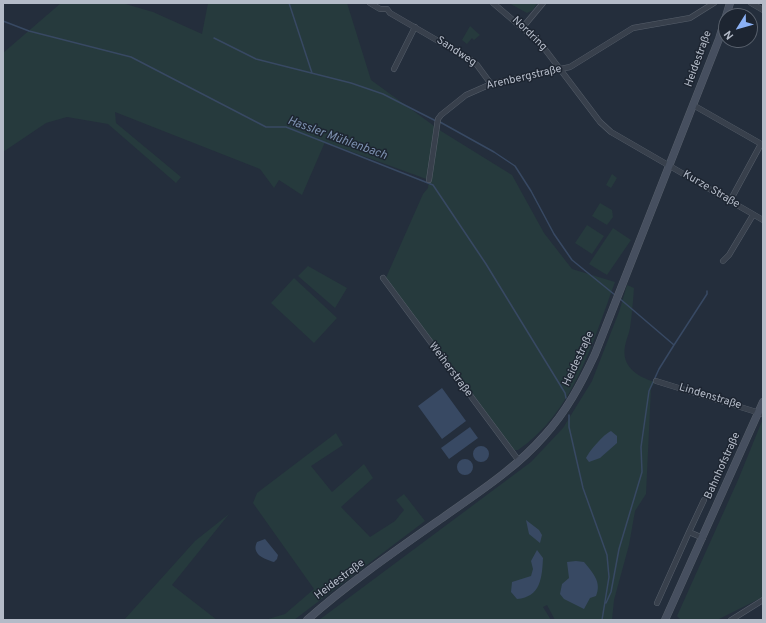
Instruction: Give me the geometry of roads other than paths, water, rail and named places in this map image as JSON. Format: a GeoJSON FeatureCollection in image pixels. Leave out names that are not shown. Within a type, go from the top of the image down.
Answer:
{"type":"FeatureCollection","features":[{"type":"Feature","properties":{"kind":"main road","name":"Heidestraße"},"geometry":{"type":"LineString","coordinates":[[307,620],[349,586],[519,461],[545,436],[578,390],[595,354],[719,39],[730,3]]}},
{"type":"Feature","properties":{"kind":"main road","name":"Bahnhofstraße"},"geometry":{"type":"LineString","coordinates":[[665,620],[761,413],[763,402]]}},
{"type":"Feature","properties":{"kind":"street","name":"Sandweg"},"geometry":{"type":"LineString","coordinates":[[370,3],[380,9],[387,6],[390,13],[471,60],[477,65],[492,84]]}},
{"type":"Feature","properties":{"kind":"street","name":"Nordring"},"geometry":{"type":"LineString","coordinates":[[493,3],[523,27],[541,44],[600,122],[620,137],[669,166]]}},
{"type":"Feature","properties":{"kind":"street"},"geometry":{"type":"LineString","coordinates":[[523,27],[543,3]]}},
{"type":"Feature","properties":{"kind":"street","name":"Arenbergstraße"},"geometry":{"type":"LineString","coordinates":[[429,180],[438,119],[466,95],[492,84],[570,67],[634,28],[690,18],[714,3]]}},
{"type":"Feature","properties":{"kind":"street"},"geometry":{"type":"LineString","coordinates":[[751,3],[763,10]]}},
{"type":"Feature","properties":{"kind":"street"},"geometry":{"type":"LineString","coordinates":[[394,69],[415,27]]}},
{"type":"Feature","properties":{"kind":"street"},"geometry":{"type":"LineString","coordinates":[[693,105],[762,145],[730,201]]}},
{"type":"Feature","properties":{"kind":"street","name":"Kurze Straße"},"geometry":{"type":"LineString","coordinates":[[669,166],[763,220]]}},
{"type":"Feature","properties":{"kind":"street"},"geometry":{"type":"LineString","coordinates":[[723,261],[729,255],[753,215]]}},
{"type":"Feature","properties":{"kind":"street","name":"Weiherstraße"},"geometry":{"type":"LineString","coordinates":[[383,278],[446,366],[519,461]]}},
{"type":"Feature","properties":{"kind":"street","name":"Lindenstraße"},"geometry":{"type":"LineString","coordinates":[[656,382],[761,413]]}},
{"type":"Feature","properties":{"kind":"street","name":"Bahnhofstraße"},"geometry":{"type":"LineString","coordinates":[[657,604],[704,500]]}},
{"type":"Feature","properties":{"kind":"street"},"geometry":{"type":"LineString","coordinates":[[689,532],[703,538]]}},
{"type":"Feature","properties":{"kind":"street"},"geometry":{"type":"LineString","coordinates":[[731,620],[763,600]]}},
{"type":"Feature","properties":{"kind":"water"},"geometry":{"type":"Polygon","coordinates":[[[442,388],[466,421],[442,439],[418,406],[442,388]]]}},
{"type":"Feature","properties":{"kind":"water"},"geometry":{"type":"Polygon","coordinates":[[[470,427],[478,438],[449,459],[441,448],[470,427]]]}},
{"type":"Feature","properties":{"kind":"water"},"geometry":{"type":"Polygon","coordinates":[[[611,431],[617,436],[617,443],[600,458],[589,462],[586,458],[601,439],[611,431]]]}},
{"type":"Feature","properties":{"kind":"water"},"geometry":{"type":"Polygon","coordinates":[[[478,446],[484,446],[489,451],[487,460],[484,462],[478,462],[473,457],[473,451],[478,446]]]}},
{"type":"Feature","properties":{"kind":"water"},"geometry":{"type":"Polygon","coordinates":[[[462,459],[468,459],[473,464],[471,473],[468,475],[462,475],[457,470],[457,464],[462,459]]]}},
{"type":"Feature","properties":{"kind":"water"},"geometry":{"type":"Polygon","coordinates":[[[526,520],[539,530],[542,535],[540,543],[529,534],[526,520]]]}},
{"type":"Feature","properties":{"kind":"water"},"geometry":{"type":"Polygon","coordinates":[[[265,539],[278,555],[274,562],[263,558],[257,553],[257,542],[265,539]]]}},
{"type":"Feature","properties":{"kind":"water"},"geometry":{"type":"Polygon","coordinates":[[[537,550],[543,558],[539,585],[531,594],[517,599],[511,592],[512,582],[531,576],[533,569],[531,561],[537,550]]]}},
{"type":"Feature","properties":{"kind":"water"},"geometry":{"type":"Polygon","coordinates":[[[567,562],[584,562],[596,578],[598,586],[596,596],[590,598],[584,609],[564,599],[560,594],[562,584],[569,578],[567,562]]]}},
{"type":"Feature","properties":{"kind":"waterway"},"geometry":{"type":"LineString","coordinates":[[289,3],[312,73]]}},
{"type":"Feature","properties":{"kind":"waterway","name":"Hassler Mühlenbach"},"geometry":{"type":"LineString","coordinates":[[3,21],[29,31],[131,57],[266,127],[286,127],[433,185],[486,264],[565,393],[566,398]]}},
{"type":"Feature","properties":{"kind":"waterway"},"geometry":{"type":"LineString","coordinates":[[214,38],[256,59],[351,83],[383,94],[436,121]]}},
{"type":"Feature","properties":{"kind":"waterway"},"geometry":{"type":"LineString","coordinates":[[440,122],[494,152],[515,166],[531,191],[554,234],[572,260],[615,295]]}},
{"type":"Feature","properties":{"kind":"waterway"},"geometry":{"type":"LineString","coordinates":[[674,345],[707,294],[707,291]]}},
{"type":"Feature","properties":{"kind":"waterway"},"geometry":{"type":"LineString","coordinates":[[606,603],[611,592],[619,549],[642,472],[641,447],[649,391],[659,369],[674,345],[619,298]]}},
{"type":"Feature","properties":{"kind":"waterway","name":"Hassler Mühlenbach"},"geometry":{"type":"LineString","coordinates":[[569,415],[569,427],[583,488],[607,555],[609,577],[602,620]]}}]}
